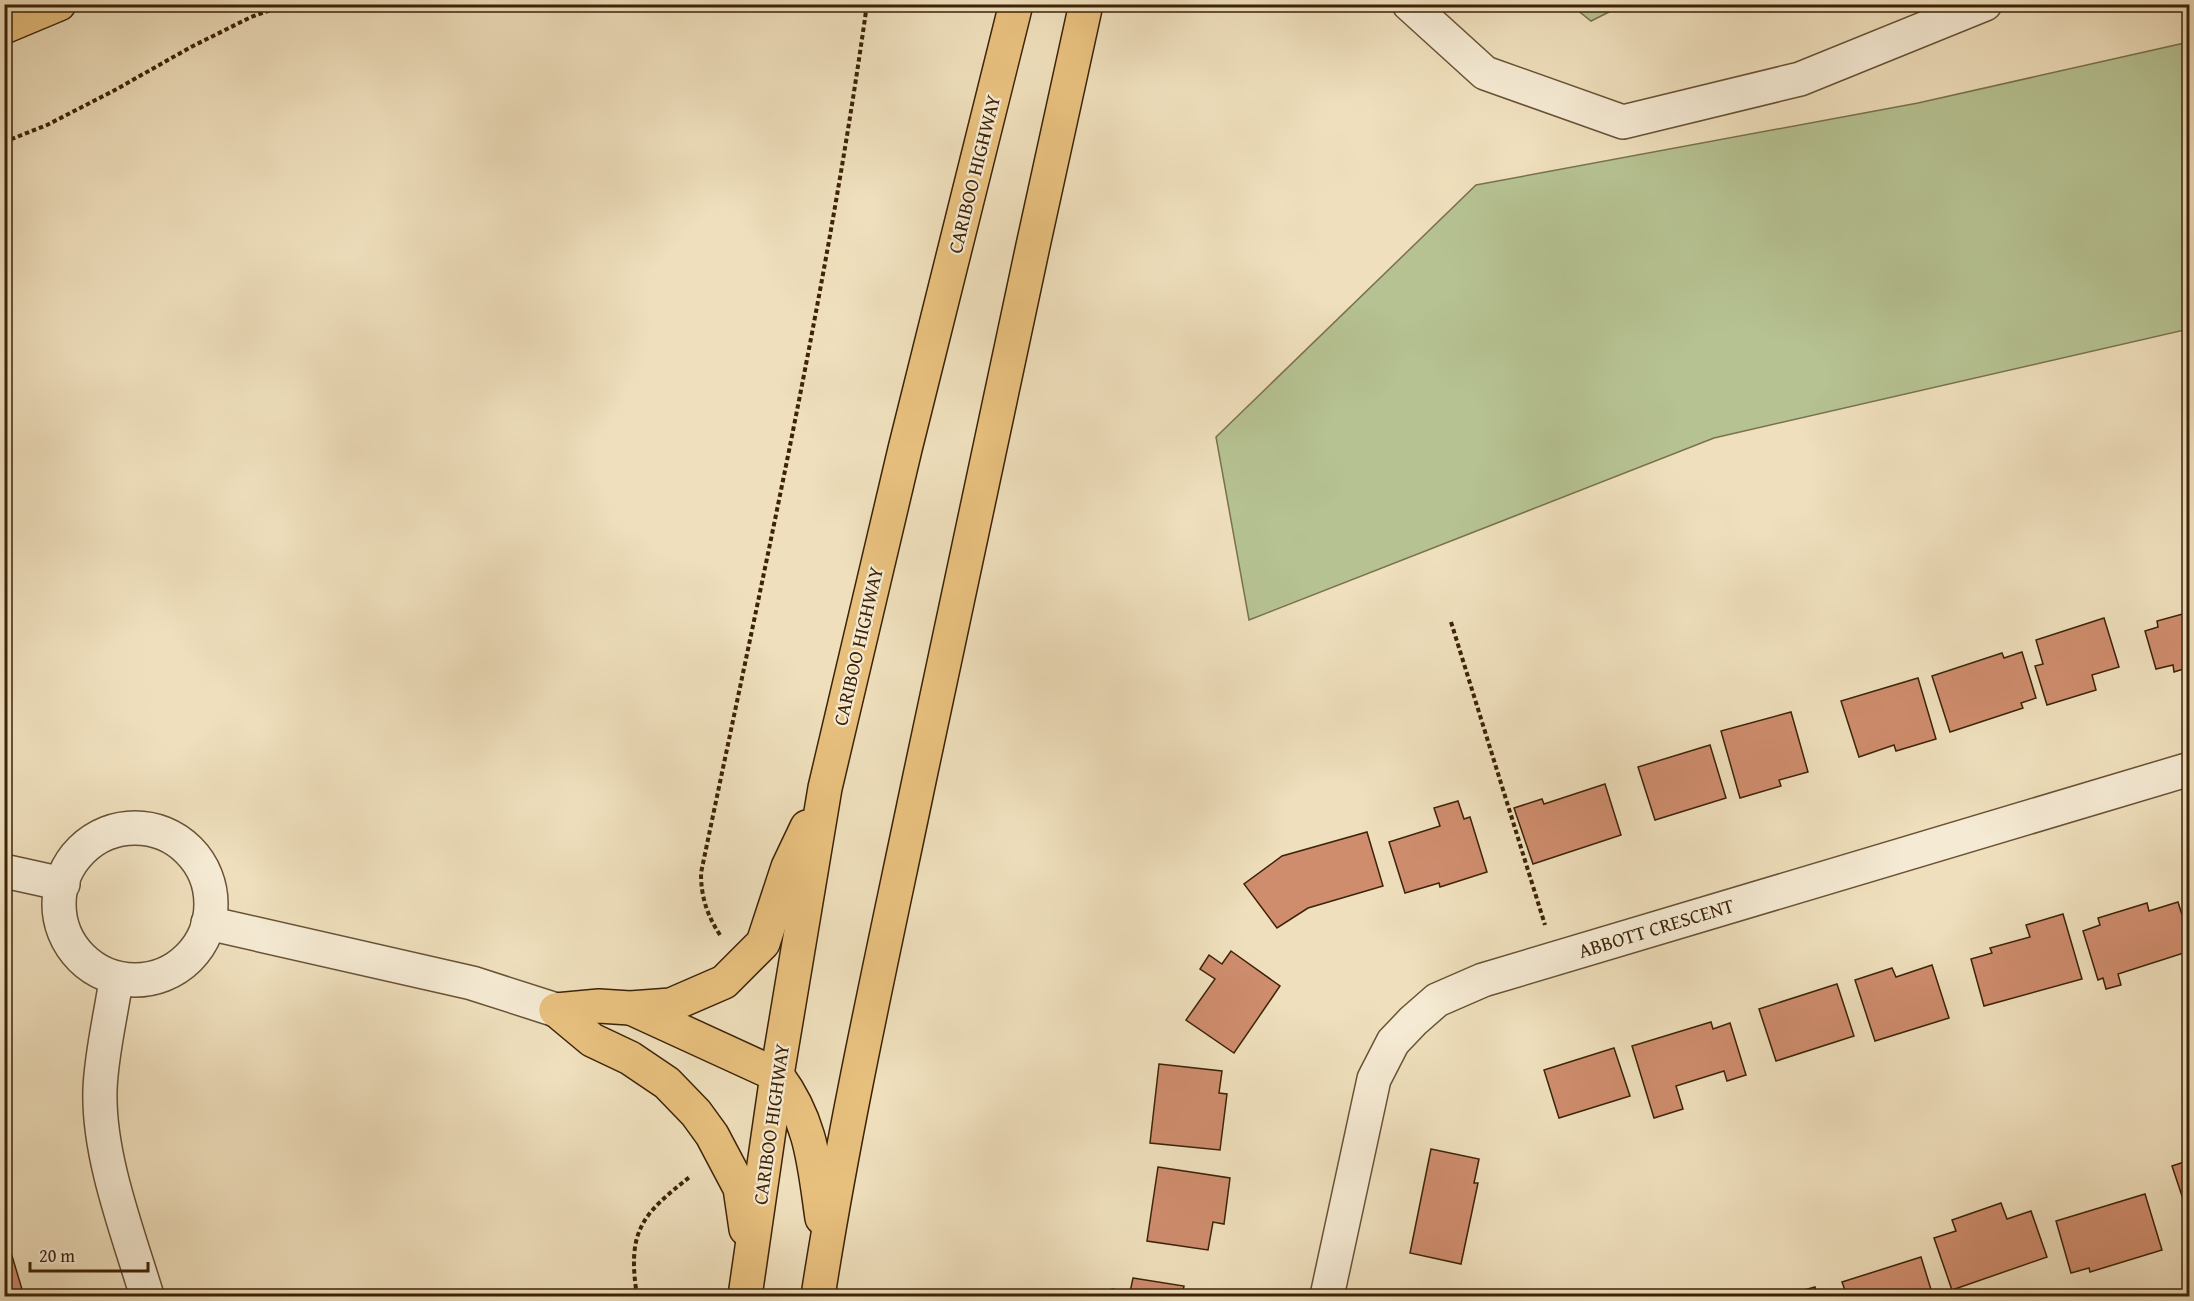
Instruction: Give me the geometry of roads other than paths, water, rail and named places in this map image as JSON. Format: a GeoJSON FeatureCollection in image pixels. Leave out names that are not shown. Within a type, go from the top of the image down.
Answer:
{"type":"FeatureCollection","features":[{"type":"Feature","properties":{"kind":"highway"},"geometry":{"type":"LineString","coordinates":[[4,27],[59,4]]}},
{"type":"Feature","properties":{"kind":"highway","name":"CARIBOO HIGHWAY"},"geometry":{"type":"LineString","coordinates":[[745,1296],[777,1075],[825,789],[905,449],[1016,4]]}},
{"type":"Feature","properties":{"kind":"highway"},"geometry":{"type":"LineString","coordinates":[[818,1296],[875,991],[1003,378],[1086,4]]}},
{"type":"Feature","properties":{"kind":"highway"},"geometry":{"type":"LineString","coordinates":[[556,1010],[599,1006],[630,1008],[671,1005],[724,982],[763,943],[788,867],[825,789]]}},
{"type":"Feature","properties":{"kind":"highway"},"geometry":{"type":"LineString","coordinates":[[630,1008],[777,1075],[790,1093],[811,1144],[826,1244]]}},
{"type":"Feature","properties":{"kind":"highway"},"geometry":{"type":"LineString","coordinates":[[556,1010],[592,1040],[630,1058],[667,1083],[696,1113],[712,1135],[740,1188],[750,1261]]}},
{"type":"Feature","properties":{"kind":"street"},"geometry":{"type":"LineString","coordinates":[[1409,4],[1485,74],[1623,122],[1800,79],[1985,4]]}},
{"type":"Feature","properties":{"kind":"street","name":"ABBOTT CRESCENT"},"geometry":{"type":"LineString","coordinates":[[1328,1296],[1374,1079],[1393,1042],[1437,1000],[1483,980],[2190,769]]}},
{"type":"Feature","properties":{"kind":"street"},"geometry":{"type":"LineString","coordinates":[[147,828],[169,835],[187,848],[201,865],[210,886],[212,909],[208,924],[194,953],[174,970],[150,979],[116,980],[82,958],[68,938],[60,916],[61,892],[67,869],[81,850],[101,836],[124,829],[147,828]]}},
{"type":"Feature","properties":{"kind":"street"},"geometry":{"type":"LineString","coordinates":[[4,871],[63,884]]}},
{"type":"Feature","properties":{"kind":"street"},"geometry":{"type":"LineString","coordinates":[[208,924],[472,983],[556,1010]]}},
{"type":"Feature","properties":{"kind":"street"},"geometry":{"type":"LineString","coordinates":[[116,980],[100,1089],[102,1127],[110,1171],[147,1296]]}}]}
